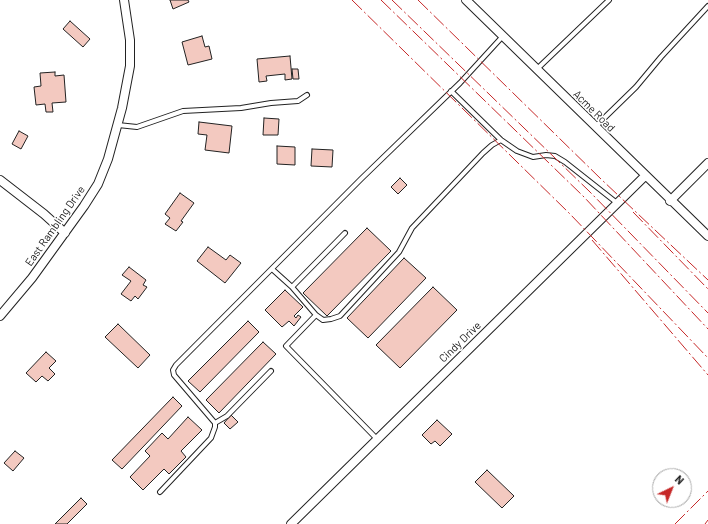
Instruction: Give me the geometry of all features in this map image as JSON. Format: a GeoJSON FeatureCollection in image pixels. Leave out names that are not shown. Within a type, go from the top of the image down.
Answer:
{"type":"FeatureCollection","features":[{"type":"Feature","properties":{"kind":"street","name":"East Rambling Drive"},"geometry":{"type":"LineString","coordinates":[[0,316],[32,278],[65,233],[98,184],[108,160],[126,91],[130,66],[130,40],[124,0]]}},
{"type":"Feature","properties":{"kind":"street","name":"Acme Road"},"geometry":{"type":"LineString","coordinates":[[466,0],[708,236]]}},
{"type":"Feature","properties":{"kind":"street"},"geometry":{"type":"LineString","coordinates":[[670,200],[708,163]]}},
{"type":"Feature","properties":{"kind":"street","name":"Cindy Drive"},"geometry":{"type":"LineString","coordinates":[[291,524],[645,176]]}},
{"type":"Feature","properties":{"kind":"street"},"geometry":{"type":"LineString","coordinates":[[0,180],[44,214],[65,233]]}},
{"type":"Feature","properties":{"kind":"lane"},"geometry":{"type":"LineString","coordinates":[[536,69],[609,0]]}},
{"type":"Feature","properties":{"kind":"lane"},"geometry":{"type":"LineString","coordinates":[[595,127],[636,87],[661,57],[708,6]]}},
{"type":"Feature","properties":{"kind":"lane"},"geometry":{"type":"LineString","coordinates":[[160,492],[211,438],[214,432],[215,423],[174,375],[173,370],[176,365],[451,91],[502,36]]}},
{"type":"Feature","properties":{"kind":"lane"},"geometry":{"type":"LineString","coordinates":[[451,91],[501,140],[517,151],[533,157],[546,155],[554,156],[565,162],[617,203]]}},
{"type":"Feature","properties":{"kind":"lane"},"geometry":{"type":"LineString","coordinates":[[118,125],[137,127],[183,110],[241,108],[271,103],[298,101],[307,95]]}},
{"type":"Feature","properties":{"kind":"lane"},"geometry":{"type":"LineString","coordinates":[[272,269],[292,287],[316,315],[323,320],[340,316],[399,252],[412,228],[483,153],[492,145],[501,140]]}},
{"type":"Feature","properties":{"kind":"lane"},"geometry":{"type":"LineString","coordinates":[[292,287],[345,232]]}},
{"type":"Feature","properties":{"kind":"lane"},"geometry":{"type":"LineString","coordinates":[[316,315],[286,346],[376,439]]}},
{"type":"Feature","properties":{"kind":"lane"},"geometry":{"type":"LineString","coordinates":[[215,423],[227,416],[271,371]]}},
{"type":"Feature","properties":{"kind":"building"},"geometry":{"type":"Polygon","coordinates":[[[170,0],[188,0],[189,2],[173,9],[170,0]]]}},
{"type":"Feature","properties":{"kind":"building"},"geometry":{"type":"Polygon","coordinates":[[[70,21],[90,39],[83,47],[63,29],[70,21]]]}},
{"type":"Feature","properties":{"kind":"building"},"geometry":{"type":"Polygon","coordinates":[[[202,36],[205,47],[209,46],[212,59],[188,65],[182,42],[202,36]]]}},
{"type":"Feature","properties":{"kind":"building"},"geometry":{"type":"Polygon","coordinates":[[[290,56],[292,79],[285,80],[285,74],[266,76],[267,81],[259,82],[257,59],[290,56]]]}},
{"type":"Feature","properties":{"kind":"building"},"geometry":{"type":"Polygon","coordinates":[[[292,69],[298,69],[299,79],[293,79],[292,69]]]}},
{"type":"Feature","properties":{"kind":"building"},"geometry":{"type":"Polygon","coordinates":[[[55,72],[55,76],[64,75],[66,102],[52,103],[53,112],[46,112],[45,104],[36,105],[34,87],[41,86],[40,73],[55,72]]]}},
{"type":"Feature","properties":{"kind":"building"},"geometry":{"type":"Polygon","coordinates":[[[264,118],[279,119],[278,135],[263,135],[264,118]]]}},
{"type":"Feature","properties":{"kind":"building"},"geometry":{"type":"Polygon","coordinates":[[[199,122],[232,126],[229,153],[205,150],[207,135],[198,134],[199,122]]]}},
{"type":"Feature","properties":{"kind":"building"},"geometry":{"type":"Polygon","coordinates":[[[19,131],[28,136],[21,149],[12,144],[19,131]]]}},
{"type":"Feature","properties":{"kind":"building"},"geometry":{"type":"Polygon","coordinates":[[[277,146],[295,147],[295,165],[277,164],[277,146]]]}},
{"type":"Feature","properties":{"kind":"building"},"geometry":{"type":"Polygon","coordinates":[[[312,149],[333,150],[332,167],[311,166],[312,149]]]}},
{"type":"Feature","properties":{"kind":"building"},"geometry":{"type":"Polygon","coordinates":[[[400,178],[407,185],[398,194],[391,187],[400,178]]]}},
{"type":"Feature","properties":{"kind":"building"},"geometry":{"type":"Polygon","coordinates":[[[180,193],[194,203],[181,221],[183,222],[176,231],[165,224],[170,218],[165,214],[180,193]]]}},
{"type":"Feature","properties":{"kind":"building"},"geometry":{"type":"Polygon","coordinates":[[[367,228],[391,251],[327,316],[303,293],[367,228]]]}},
{"type":"Feature","properties":{"kind":"building"},"geometry":{"type":"Polygon","coordinates":[[[208,247],[226,260],[230,255],[241,263],[225,283],[197,261],[208,247]]]}},
{"type":"Feature","properties":{"kind":"building"},"geometry":{"type":"Polygon","coordinates":[[[404,258],[426,278],[368,338],[347,318],[404,258]]]}},
{"type":"Feature","properties":{"kind":"building"},"geometry":{"type":"Polygon","coordinates":[[[129,267],[146,280],[143,285],[147,287],[138,299],[135,296],[131,301],[121,294],[131,281],[122,275],[129,267]]]}},
{"type":"Feature","properties":{"kind":"building"},"geometry":{"type":"Polygon","coordinates":[[[433,287],[457,310],[400,368],[376,345],[433,287]]]}},
{"type":"Feature","properties":{"kind":"building"},"geometry":{"type":"Polygon","coordinates":[[[285,290],[303,307],[294,316],[296,318],[298,315],[301,317],[294,326],[289,321],[282,327],[265,310],[285,290]]]}},
{"type":"Feature","properties":{"kind":"building"},"geometry":{"type":"Polygon","coordinates":[[[248,321],[259,332],[200,392],[188,381],[248,321]]]}},
{"type":"Feature","properties":{"kind":"building"},"geometry":{"type":"Polygon","coordinates":[[[118,324],[150,355],[138,368],[105,337],[118,324]]]}},
{"type":"Feature","properties":{"kind":"building"},"geometry":{"type":"Polygon","coordinates":[[[263,342],[276,354],[219,413],[206,400],[263,342]]]}},
{"type":"Feature","properties":{"kind":"building"},"geometry":{"type":"Polygon","coordinates":[[[46,352],[56,361],[49,368],[55,374],[48,381],[42,376],[36,382],[26,373],[46,352]]]}},
{"type":"Feature","properties":{"kind":"building"},"geometry":{"type":"Polygon","coordinates":[[[173,397],[182,406],[122,469],[112,460],[173,397]]]}},
{"type":"Feature","properties":{"kind":"building"},"geometry":{"type":"Polygon","coordinates":[[[231,415],[238,422],[230,429],[224,423],[231,415]]]}},
{"type":"Feature","properties":{"kind":"building"},"geometry":{"type":"Polygon","coordinates":[[[188,417],[202,430],[181,451],[186,457],[169,474],[164,469],[143,490],[130,477],[150,456],[145,451],[162,433],[168,439],[188,417]]]}},
{"type":"Feature","properties":{"kind":"building"},"geometry":{"type":"Polygon","coordinates":[[[437,420],[452,434],[440,446],[435,441],[431,444],[422,435],[437,420]]]}},
{"type":"Feature","properties":{"kind":"building"},"geometry":{"type":"Polygon","coordinates":[[[15,451],[24,458],[13,471],[4,463],[15,451]]]}},
{"type":"Feature","properties":{"kind":"building"},"geometry":{"type":"Polygon","coordinates":[[[487,470],[514,496],[502,508],[475,482],[487,470]]]}},
{"type":"Feature","properties":{"kind":"building"},"geometry":{"type":"Polygon","coordinates":[[[81,498],[87,504],[67,524],[55,524],[81,498]]]}},
{"type":"Feature","properties":{"kind":"power"},"geometry":{"type":"LineString","coordinates":[[352,0],[570,214],[708,358]]}},
{"type":"Feature","properties":{"kind":"power"},"geometry":{"type":"LineString","coordinates":[[381,0],[584,197],[708,329]]}},
{"type":"Feature","properties":{"kind":"power"},"geometry":{"type":"LineString","coordinates":[[392,0],[589,191],[708,313]]}},
{"type":"Feature","properties":{"kind":"power"},"geometry":{"type":"LineString","coordinates":[[418,0],[602,180],[708,280]]}},
{"type":"Feature","properties":{"kind":"power"},"geometry":{"type":"LineString","coordinates":[[633,212],[708,289]]}},
{"type":"Feature","properties":{"kind":"power"},"geometry":{"type":"LineString","coordinates":[[592,240],[708,375]]}},
{"type":"Feature","properties":{"kind":"power"},"geometry":{"type":"LineString","coordinates":[[675,524],[708,491]]}},
{"type":"Feature","properties":{"kind":"power"},"geometry":{"type":"LineString","coordinates":[[705,524],[708,520]]}}]}
